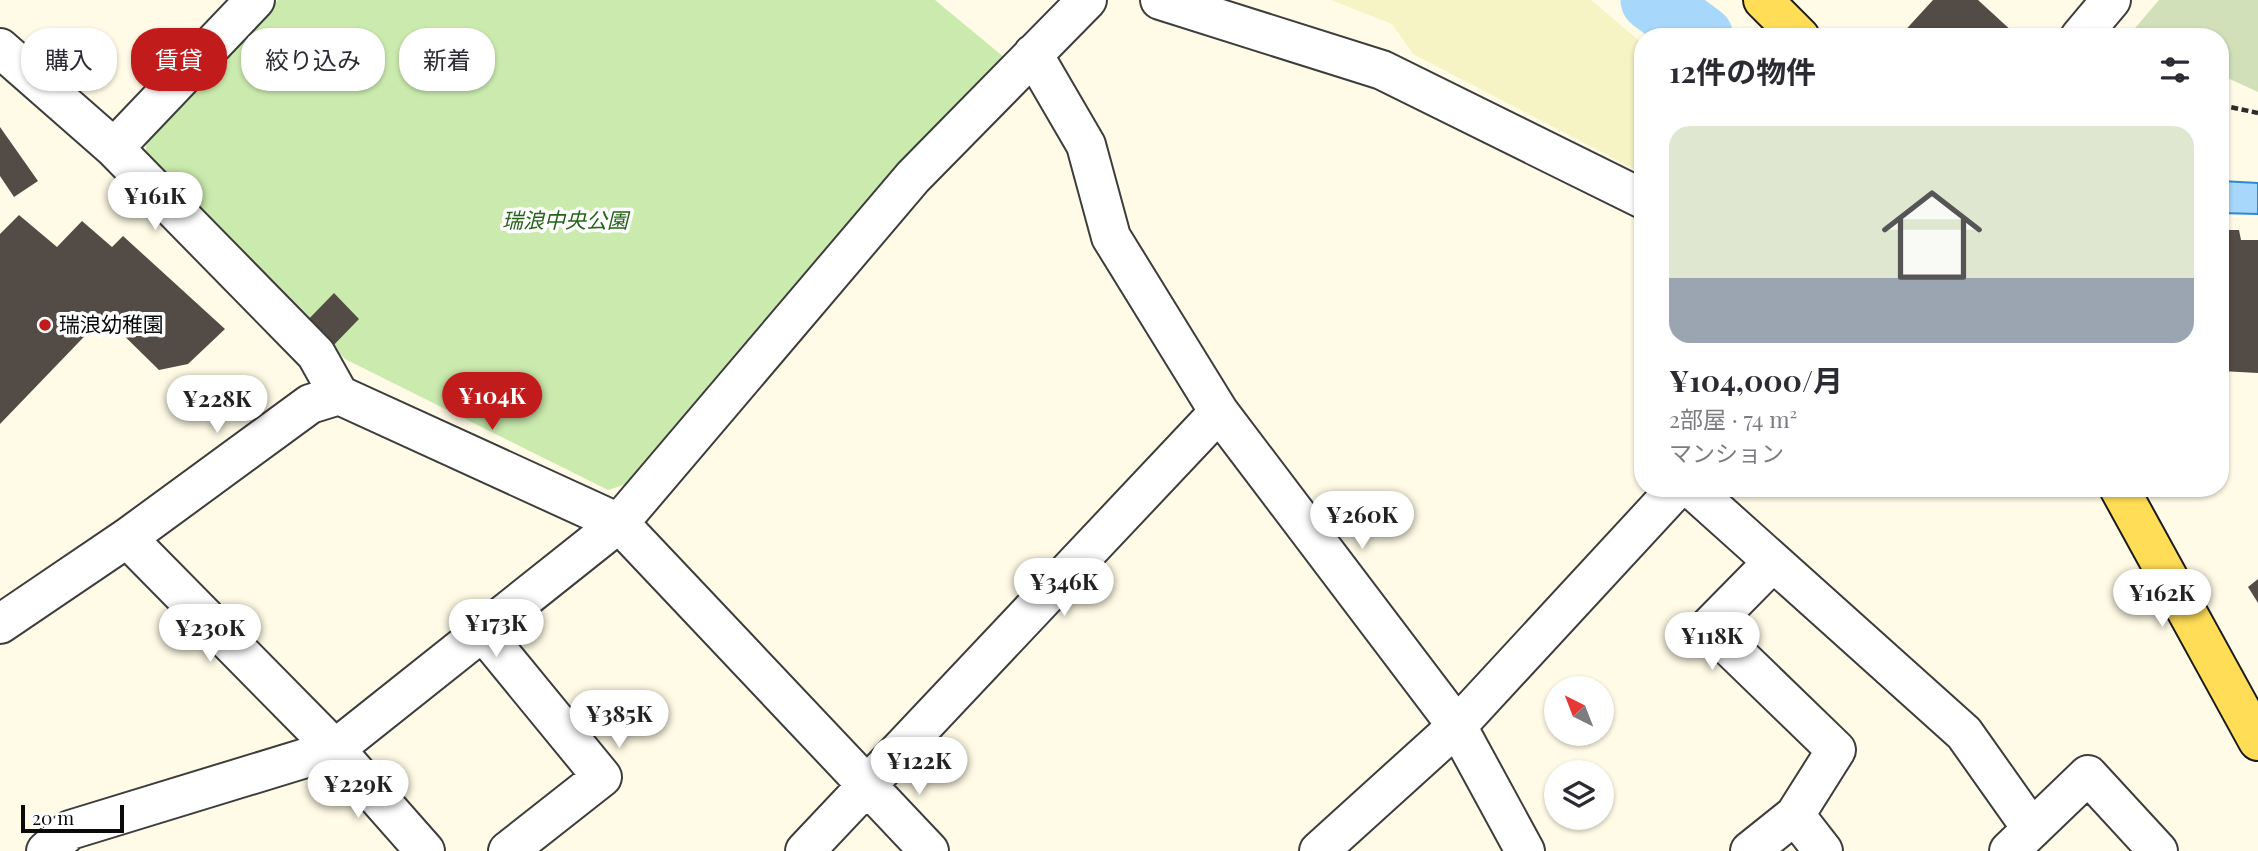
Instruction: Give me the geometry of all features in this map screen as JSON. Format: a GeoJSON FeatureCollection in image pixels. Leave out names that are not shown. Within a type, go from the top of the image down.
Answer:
{"type":"FeatureCollection","features":[{"type":"Feature","properties":{"kind":"main road"},"geometry":{"type":"LineString","coordinates":[[1763,0],[1791,28]]}},
{"type":"Feature","properties":{"kind":"main road"},"geometry":{"type":"LineString","coordinates":[[2124,497],[2258,741]]}},
{"type":"Feature","properties":{"kind":"street"},"geometry":{"type":"LineString","coordinates":[[114,148],[256,0]]}},
{"type":"Feature","properties":{"kind":"street"},"geometry":{"type":"LineString","coordinates":[[46,851],[70,830],[335,749],[620,523],[913,177],[1087,0]]}},
{"type":"Feature","properties":{"kind":"street"},"geometry":{"type":"LineString","coordinates":[[1160,0],[1382,70],[1634,195]]}},
{"type":"Feature","properties":{"kind":"street"},"geometry":{"type":"LineString","coordinates":[[2086,28],[2105,2]]}},
{"type":"Feature","properties":{"kind":"street"},"geometry":{"type":"LineString","coordinates":[[0,48],[114,148],[316,354],[339,395],[620,523],[929,851]]}},
{"type":"Feature","properties":{"kind":"street"},"geometry":{"type":"LineString","coordinates":[[1033,54],[1086,145],[1111,237],[1219,412],[1457,726],[1525,851]]}},
{"type":"Feature","properties":{"kind":"street"},"geometry":{"type":"LineString","coordinates":[[0,624],[127,538],[310,404],[339,395]]}},
{"type":"Feature","properties":{"kind":"street"},"geometry":{"type":"LineString","coordinates":[[805,851],[866,783],[1219,412]]}},
{"type":"Feature","properties":{"kind":"street"},"geometry":{"type":"LineString","coordinates":[[1319,851],[1457,726],[1669,497]]}},
{"type":"Feature","properties":{"kind":"street"},"geometry":{"type":"LineString","coordinates":[[1701,497],[1964,733],[2021,840],[2088,775],[2158,851]]}},
{"type":"Feature","properties":{"kind":"street"},"geometry":{"type":"LineString","coordinates":[[127,538],[335,749],[425,851]]}},
{"type":"Feature","properties":{"kind":"street"},"geometry":{"type":"LineString","coordinates":[[1750,851],[1795,815],[1836,750],[1709,627],[1773,562]]}},
{"type":"Feature","properties":{"kind":"street"},"geometry":{"type":"LineString","coordinates":[[483,632],[603,777],[508,851]]}},
{"type":"Feature","properties":{"kind":"street"},"geometry":{"type":"LineString","coordinates":[[1795,815],[1824,851]]}},
{"type":"Feature","properties":{"kind":"path"},"geometry":{"type":"LineString","coordinates":[[2229,107],[2258,113]]}},
{"type":"Feature","properties":{"kind":"shaded area"},"geometry":{"type":"Polygon","coordinates":[[[1331,0],[1591,0],[1634,36],[1634,169],[1413,54],[1392,24],[1331,0]]]}},
{"type":"Feature","properties":{"kind":"green space","name":"瑞浪中央公園"},"geometry":{"type":"Polygon","coordinates":[[[278,0],[935,0],[1005,58],[639,480],[608,490],[345,359],[145,160],[147,138],[192,91],[227,91],[227,54],[241,39],[241,91],[385,91],[385,28],[251,28],[278,0]]]}},
{"type":"Feature","properties":{"kind":"green space"},"geometry":{"type":"Polygon","coordinates":[[[2159,0],[2258,0],[2258,92],[2229,79],[2229,28],[2135,28],[2159,0]]]}},
{"type":"Feature","properties":{"kind":"water"},"geometry":{"type":"Polygon","coordinates":[[[2229,181],[2258,183],[2258,214],[2229,213],[2229,181]]]}},
{"type":"Feature","properties":{"kind":"building"},"geometry":{"type":"Polygon","coordinates":[[[1933,0],[1978,0],[2009,28],[1907,28],[1933,0]]]}},
{"type":"Feature","properties":{"kind":"building"},"geometry":{"type":"Polygon","coordinates":[[[0,127],[38,181],[14,197],[0,176],[0,127]]]}},
{"type":"Feature","properties":{"kind":"building"},"geometry":{"type":"Polygon","coordinates":[[[19,215],[57,247],[82,221],[112,247],[123,236],[225,329],[188,364],[159,370],[104,316],[0,424],[0,234],[19,215]]]}},
{"type":"Feature","properties":{"kind":"building"},"geometry":{"type":"Polygon","coordinates":[[[2229,230],[2239,230],[2241,240],[2258,240],[2258,373],[2229,371],[2229,230]]]}},
{"type":"Feature","properties":{"kind":"building"},"geometry":{"type":"Polygon","coordinates":[[[334,293],[359,319],[327,352],[301,327],[334,293]]]}},
{"type":"Feature","properties":{"kind":"building"},"geometry":{"type":"Polygon","coordinates":[[[2258,579],[2258,603],[2248,587],[2258,579]]]}},
{"type":"Feature","properties":{"kind":"waterway"},"geometry":{"type":"LineString","coordinates":[[1652,0],[1690,28]]}},
{"type":"Feature","properties":{"kind":"place","name":"瑞浪幼稚園"},"geometry":{"type":"Point","coordinates":[45,325]}}]}
